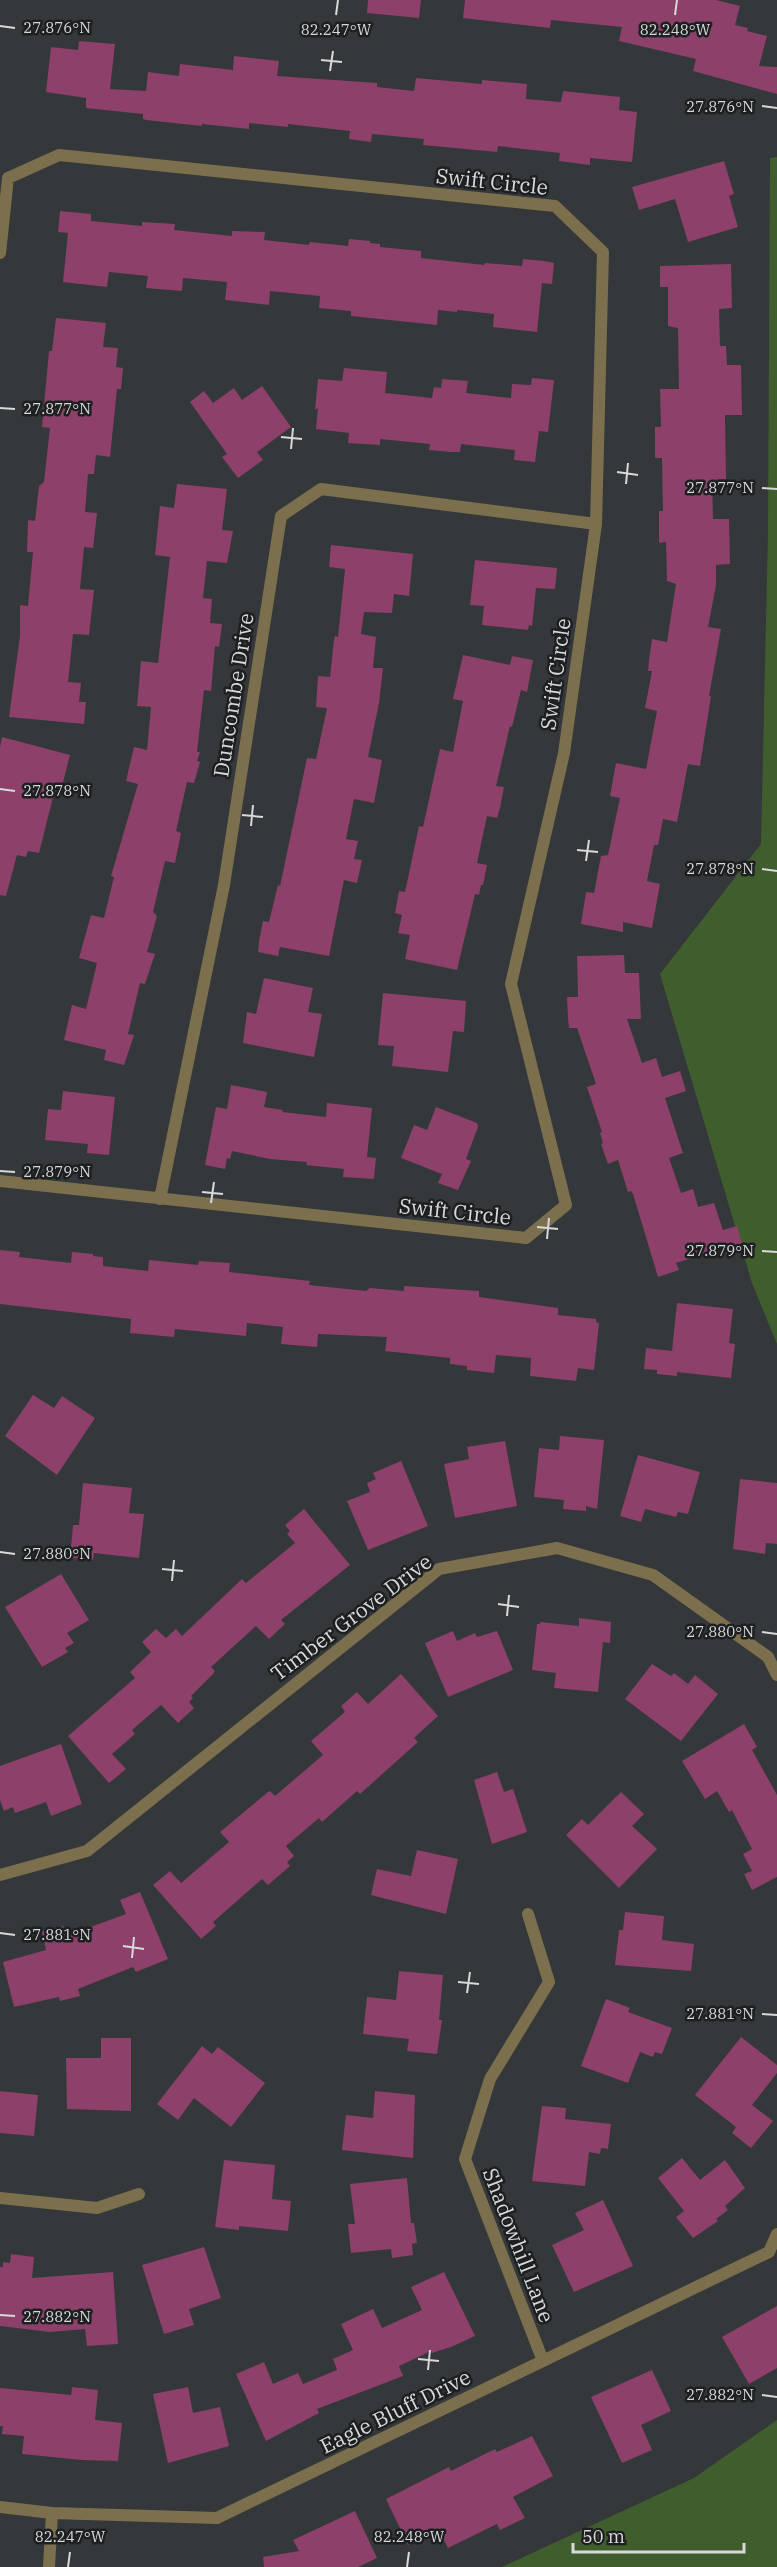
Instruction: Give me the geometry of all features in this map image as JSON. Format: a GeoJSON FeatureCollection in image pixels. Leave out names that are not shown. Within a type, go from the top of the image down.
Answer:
{"type":"FeatureCollection","features":[{"type":"Feature","properties":{"kind":"street","name":"Swift Circle"},"geometry":{"type":"LineString","coordinates":[[0,252],[8,178],[59,155],[555,206],[603,252],[596,524],[564,753],[511,984],[566,1205],[526,1238],[0,1181]]}},
{"type":"Feature","properties":{"kind":"street","name":"Duncombe Drive"},"geometry":{"type":"LineString","coordinates":[[160,1199],[224,885],[281,516],[321,489],[596,524]]}},
{"type":"Feature","properties":{"kind":"street","name":"Timber Grove Drive"},"geometry":{"type":"LineString","coordinates":[[0,1875],[87,1851],[439,1569],[556,1548],[653,1575],[773,1653],[777,1675]]}},
{"type":"Feature","properties":{"kind":"street","name":"Shadowhill Lane"},"geometry":{"type":"LineString","coordinates":[[528,1914],[549,1982],[490,2079],[465,2159],[543,2361]]}},
{"type":"Feature","properties":{"kind":"street"},"geometry":{"type":"LineString","coordinates":[[0,2198],[97,2208],[139,2194]]}},
{"type":"Feature","properties":{"kind":"street","name":"Eagle Bluff Drive"},"geometry":{"type":"LineString","coordinates":[[0,2507],[52,2513],[217,2518],[769,2252],[777,2234]]}},
{"type":"Feature","properties":{"kind":"street"},"geometry":{"type":"LineString","coordinates":[[50,2567],[52,2513]]}},
{"type":"Feature","properties":{"kind":"green space"},"geometry":{"type":"Polygon","coordinates":[[[777,157],[777,1344],[752,1283],[660,974],[761,844],[768,533],[770,158],[777,157]]]}},
{"type":"Feature","properties":{"kind":"green space"},"geometry":{"type":"Polygon","coordinates":[[[777,2420],[777,2567],[502,2567],[694,2478],[777,2420]]]}},
{"type":"Feature","properties":{"kind":"building"},"geometry":{"type":"Polygon","coordinates":[[[368,0],[421,0],[419,18],[367,13],[368,0]]]}},
{"type":"Feature","properties":{"kind":"building"},"geometry":{"type":"Polygon","coordinates":[[[465,0],[716,0],[740,6],[735,25],[767,36],[759,66],[777,67],[777,94],[693,71],[696,59],[619,41],[622,27],[551,20],[550,28],[463,18],[465,0]]]}},
{"type":"Feature","properties":{"kind":"building"},"geometry":{"type":"Polygon","coordinates":[[[79,41],[115,44],[110,89],[146,91],[148,72],[179,76],[180,64],[233,70],[234,56],[279,61],[277,76],[377,83],[377,87],[414,91],[416,78],[482,84],[482,80],[527,84],[526,99],[561,102],[563,91],[620,97],[619,110],[637,112],[632,162],[590,158],[590,165],[559,161],[560,153],[498,146],[497,152],[423,145],[424,139],[372,134],[371,142],[349,139],[350,131],[288,124],[288,127],[249,123],[249,129],[202,124],[202,126],[146,120],[143,119],[143,114],[86,108],[86,98],[46,92],[51,47],[78,50],[79,41]]]}},
{"type":"Feature","properties":{"kind":"building"},"geometry":{"type":"Polygon","coordinates":[[[724,161],[734,194],[729,196],[738,227],[688,242],[675,199],[639,210],[632,187],[724,161]]]}},
{"type":"Feature","properties":{"kind":"building"},"geometry":{"type":"Polygon","coordinates":[[[60,211],[91,214],[91,221],[142,226],[142,222],[175,224],[174,230],[232,236],[232,231],[265,232],[264,240],[309,245],[310,242],[348,246],[349,239],[370,241],[370,243],[380,244],[380,247],[421,251],[421,258],[484,265],[485,263],[522,266],[523,259],[544,261],[554,263],[552,284],[542,283],[537,332],[493,327],[494,314],[457,310],[457,312],[438,310],[437,325],[351,316],[351,311],[319,308],[320,296],[270,291],[269,305],[225,300],[227,282],[183,278],[182,291],[146,288],[148,276],[109,272],[107,287],[63,282],[68,233],[58,232],[60,211]]]}},
{"type":"Feature","properties":{"kind":"building"},"geometry":{"type":"Polygon","coordinates":[[[731,264],[732,308],[719,309],[720,346],[726,346],[727,365],[741,365],[742,415],[725,415],[726,479],[712,480],[713,519],[729,519],[730,564],[716,565],[716,585],[708,627],[721,629],[700,766],[688,764],[677,822],[663,819],[658,845],[654,845],[647,881],[660,884],[652,928],[623,922],[623,932],[581,924],[586,892],[594,893],[601,856],[608,855],[620,798],[610,796],[616,763],[646,769],[657,711],[645,708],[652,671],[648,671],[652,639],[667,642],[676,584],[667,581],[666,542],[659,543],[659,511],[663,511],[662,458],[655,458],[655,427],[661,427],[660,389],[679,389],[678,328],[668,326],[668,287],[660,287],[660,266],[731,264]]]}},
{"type":"Feature","properties":{"kind":"building"},"geometry":{"type":"Polygon","coordinates":[[[56,318],[106,323],[103,347],[118,348],[116,367],[123,368],[121,389],[117,389],[110,457],[96,455],[94,474],[88,474],[85,512],[97,513],[93,548],[84,547],[80,589],[94,590],[89,635],[73,634],[68,682],[81,683],[79,702],[86,702],[84,724],[9,717],[20,636],[20,605],[28,606],[33,552],[27,552],[28,520],[35,521],[39,486],[44,482],[50,428],[42,427],[49,351],[52,351],[56,318]]]}},
{"type":"Feature","properties":{"kind":"building"},"geometry":{"type":"Polygon","coordinates":[[[344,368],[387,372],[385,393],[432,398],[434,387],[441,388],[442,379],[468,381],[466,393],[511,398],[512,384],[531,385],[532,378],[554,380],[548,432],[539,431],[535,462],[514,460],[515,450],[461,444],[460,452],[451,452],[429,450],[430,444],[380,439],[380,445],[348,443],[349,433],[316,429],[318,379],[342,381],[344,368]]]}},
{"type":"Feature","properties":{"kind":"building"},"geometry":{"type":"Polygon","coordinates":[[[262,386],[291,427],[257,452],[263,460],[238,478],[222,457],[227,454],[190,402],[204,391],[213,403],[234,388],[242,400],[262,386]]]}},
{"type":"Feature","properties":{"kind":"building"},"geometry":{"type":"Polygon","coordinates":[[[177,484],[227,489],[222,530],[233,531],[227,563],[207,561],[203,598],[212,599],[210,623],[222,624],[219,647],[215,646],[211,691],[204,690],[197,752],[200,752],[197,761],[200,762],[194,783],[187,782],[176,831],[181,833],[175,863],[165,861],[153,912],[157,916],[147,952],[155,954],[145,984],[140,983],[128,1034],[134,1035],[124,1065],[104,1060],[106,1050],[64,1040],[72,1005],[86,1009],[97,963],[79,958],[91,915],[104,918],[114,877],[111,876],[138,784],[126,781],[134,747],[147,750],[151,707],[137,706],[141,661],[158,663],[170,557],[155,555],[160,506],[174,508],[177,484]]]}},
{"type":"Feature","properties":{"kind":"building"},"geometry":{"type":"Polygon","coordinates":[[[331,545],[413,554],[409,596],[394,594],[392,613],[364,612],[361,634],[376,637],[373,668],[383,668],[379,703],[368,757],[382,760],[374,803],[354,799],[346,839],[358,841],[354,859],[362,860],[357,883],[344,880],[329,956],[280,947],[278,956],[258,952],[259,941],[263,921],[269,922],[278,885],[280,886],[307,758],[316,759],[327,708],[316,707],[318,676],[330,677],[334,640],[335,636],[338,637],[345,569],[329,567],[331,545]]]}},
{"type":"Feature","properties":{"kind":"building"},"geometry":{"type":"Polygon","coordinates":[[[475,560],[557,568],[555,589],[536,588],[532,626],[529,625],[528,630],[482,625],[484,606],[470,605],[475,560]]]}},
{"type":"Feature","properties":{"kind":"building"},"geometry":{"type":"Polygon","coordinates":[[[463,655],[510,665],[512,656],[533,660],[527,692],[521,690],[512,727],[510,726],[496,786],[504,787],[500,808],[497,818],[487,816],[477,863],[487,865],[479,895],[475,894],[457,970],[405,959],[410,935],[398,933],[402,915],[395,913],[399,891],[405,892],[419,826],[423,827],[440,749],[453,752],[463,701],[453,699],[463,655]]]}},
{"type":"Feature","properties":{"kind":"building"},"geometry":{"type":"Polygon","coordinates":[[[2,737],[70,755],[59,798],[53,797],[39,853],[28,851],[26,857],[17,855],[6,896],[0,895],[0,747],[2,737]]]}},
{"type":"Feature","properties":{"kind":"building"},"geometry":{"type":"Polygon","coordinates":[[[624,955],[625,973],[639,973],[641,1019],[627,1019],[642,1063],[656,1058],[662,1077],[680,1071],[686,1091],[665,1098],[683,1153],[669,1158],[681,1193],[693,1189],[698,1207],[714,1203],[723,1230],[737,1226],[744,1251],[727,1256],[724,1248],[676,1263],[679,1270],[658,1277],[633,1194],[631,1191],[628,1192],[618,1160],[608,1164],[601,1144],[603,1143],[600,1133],[602,1132],[587,1087],[596,1084],[577,1028],[569,1028],[567,997],[578,997],[577,956],[624,955]]]}},
{"type":"Feature","properties":{"kind":"building"},"geometry":{"type":"Polygon","coordinates":[[[264,978],[313,988],[308,1012],[322,1014],[314,1057],[243,1043],[247,1012],[256,1014],[264,978]]]}},
{"type":"Feature","properties":{"kind":"building"},"geometry":{"type":"Polygon","coordinates":[[[383,993],[466,1001],[464,1032],[453,1031],[448,1072],[392,1066],[394,1046],[378,1045],[383,993]]]}},
{"type":"Feature","properties":{"kind":"building"},"geometry":{"type":"Polygon","coordinates":[[[231,1085],[267,1092],[264,1107],[283,1110],[282,1112],[326,1117],[327,1103],[372,1108],[367,1157],[376,1158],[374,1179],[343,1177],[344,1169],[306,1165],[307,1162],[270,1159],[232,1151],[230,1159],[227,1158],[225,1169],[205,1165],[216,1107],[227,1109],[231,1085]]]}},
{"type":"Feature","properties":{"kind":"building"},"geometry":{"type":"Polygon","coordinates":[[[63,1091],[115,1097],[109,1155],[87,1153],[88,1144],[45,1140],[48,1109],[61,1110],[63,1091]]]}},
{"type":"Feature","properties":{"kind":"building"},"geometry":{"type":"Polygon","coordinates":[[[436,1107],[477,1123],[478,1127],[466,1159],[471,1161],[458,1190],[438,1183],[442,1174],[401,1158],[414,1125],[427,1130],[436,1107]]]}},
{"type":"Feature","properties":{"kind":"building"},"geometry":{"type":"Polygon","coordinates":[[[0,1250],[20,1252],[19,1257],[71,1263],[72,1252],[93,1254],[93,1256],[103,1257],[103,1266],[148,1271],[149,1260],[198,1265],[199,1261],[230,1263],[229,1272],[310,1281],[309,1285],[366,1291],[370,1288],[404,1291],[404,1286],[479,1291],[479,1297],[558,1308],[558,1315],[596,1319],[599,1323],[594,1370],[578,1368],[576,1381],[530,1376],[531,1358],[496,1355],[494,1373],[467,1370],[467,1366],[450,1364],[450,1358],[385,1351],[387,1337],[318,1334],[317,1347],[281,1344],[283,1327],[247,1323],[246,1336],[175,1329],[174,1337],[130,1333],[131,1319],[0,1304],[0,1250]]]}},
{"type":"Feature","properties":{"kind":"building"},"geometry":{"type":"Polygon","coordinates":[[[677,1303],[733,1309],[729,1343],[735,1344],[731,1378],[677,1372],[677,1376],[657,1374],[657,1370],[644,1369],[646,1348],[672,1351],[677,1303]]]}},
{"type":"Feature","properties":{"kind":"building"},"geometry":{"type":"Polygon","coordinates":[[[33,1395],[54,1408],[62,1396],[95,1418],[57,1475],[5,1436],[33,1395]]]}},
{"type":"Feature","properties":{"kind":"building"},"geometry":{"type":"Polygon","coordinates":[[[560,1436],[604,1440],[597,1509],[586,1506],[586,1511],[563,1509],[564,1500],[534,1497],[539,1448],[559,1450],[560,1436]]]}},
{"type":"Feature","properties":{"kind":"building"},"geometry":{"type":"Polygon","coordinates":[[[505,1441],[517,1506],[455,1518],[444,1464],[469,1459],[467,1447],[505,1441]]]}},
{"type":"Feature","properties":{"kind":"building"},"geometry":{"type":"Polygon","coordinates":[[[638,1455],[700,1472],[688,1514],[678,1512],[676,1517],[645,1509],[641,1522],[620,1516],[638,1455]]]}},
{"type":"Feature","properties":{"kind":"building"},"geometry":{"type":"Polygon","coordinates":[[[401,1461],[428,1526],[368,1550],[347,1501],[370,1492],[367,1483],[376,1479],[373,1473],[401,1461]]]}},
{"type":"Feature","properties":{"kind":"building"},"geometry":{"type":"Polygon","coordinates":[[[740,1479],[777,1483],[777,1544],[766,1543],[765,1554],[733,1549],[740,1479]]]}},
{"type":"Feature","properties":{"kind":"building"},"geometry":{"type":"Polygon","coordinates":[[[83,1483],[132,1488],[129,1513],[144,1514],[139,1558],[94,1553],[93,1560],[70,1558],[73,1525],[79,1525],[83,1483]]]}},
{"type":"Feature","properties":{"kind":"building"},"geometry":{"type":"Polygon","coordinates":[[[304,1509],[350,1565],[281,1620],[285,1624],[269,1639],[256,1626],[211,1667],[215,1671],[213,1674],[191,1696],[193,1698],[189,1702],[194,1708],[178,1723],[161,1705],[132,1730],[135,1734],[112,1754],[126,1769],[109,1783],[68,1736],[135,1678],[130,1672],[151,1652],[142,1642],[156,1629],[166,1638],[176,1629],[182,1636],[242,1579],[246,1583],[295,1543],[287,1534],[290,1531],[285,1525],[304,1509]]]}},
{"type":"Feature","properties":{"kind":"building"},"geometry":{"type":"Polygon","coordinates":[[[61,1574],[89,1620],[67,1633],[74,1643],[65,1648],[68,1652],[42,1667],[5,1607],[61,1574]]]}},
{"type":"Feature","properties":{"kind":"building"},"geometry":{"type":"Polygon","coordinates":[[[579,1618],[611,1622],[610,1643],[603,1642],[598,1692],[554,1688],[556,1673],[532,1670],[537,1624],[540,1622],[579,1626],[579,1618]]]}},
{"type":"Feature","properties":{"kind":"building"},"geometry":{"type":"Polygon","coordinates":[[[453,1631],[457,1641],[475,1633],[477,1637],[497,1631],[513,1670],[448,1697],[425,1643],[453,1631]]]}},
{"type":"Feature","properties":{"kind":"building"},"geometry":{"type":"Polygon","coordinates":[[[652,1664],[671,1676],[674,1673],[688,1684],[695,1675],[718,1694],[681,1741],[625,1699],[652,1664]]]}},
{"type":"Feature","properties":{"kind":"building"},"geometry":{"type":"Polygon","coordinates":[[[401,1674],[438,1716],[414,1738],[418,1742],[360,1794],[357,1791],[322,1822],[319,1818],[286,1846],[294,1856],[287,1862],[290,1866],[268,1885],[262,1879],[213,1922],[216,1926],[201,1939],[153,1885],[170,1871],[181,1883],[229,1842],[220,1832],[268,1792],[270,1791],[275,1796],[323,1755],[311,1741],[345,1712],[341,1706],[357,1692],[368,1704],[401,1674]]]}},
{"type":"Feature","properties":{"kind":"building"},"geometry":{"type":"Polygon","coordinates":[[[744,1724],[757,1747],[752,1750],[777,1795],[777,1877],[752,1890],[744,1874],[752,1871],[743,1854],[752,1849],[732,1810],[729,1812],[717,1791],[705,1799],[682,1761],[744,1724]]]}},
{"type":"Feature","properties":{"kind":"building"},"geometry":{"type":"Polygon","coordinates":[[[61,1744],[82,1804],[51,1816],[46,1802],[15,1813],[13,1807],[4,1811],[0,1800],[0,1766],[61,1744]]]}},
{"type":"Feature","properties":{"kind":"building"},"geometry":{"type":"Polygon","coordinates":[[[497,1772],[504,1792],[513,1789],[527,1832],[492,1844],[474,1780],[497,1772]]]}},
{"type":"Feature","properties":{"kind":"building"},"geometry":{"type":"Polygon","coordinates":[[[621,1792],[644,1814],[632,1826],[657,1849],[619,1888],[566,1835],[582,1819],[588,1825],[621,1792]]]}},
{"type":"Feature","properties":{"kind":"building"},"geometry":{"type":"Polygon","coordinates":[[[417,1850],[458,1859],[446,1914],[371,1895],[377,1869],[411,1876],[417,1850]]]}},
{"type":"Feature","properties":{"kind":"building"},"geometry":{"type":"Polygon","coordinates":[[[140,1892],[168,1959],[136,1972],[133,1967],[78,1989],[80,1996],[60,2001],[59,1997],[14,2007],[3,1962],[46,1950],[42,1931],[63,1926],[66,1936],[126,1914],[120,1900],[140,1892]]]}},
{"type":"Feature","properties":{"kind":"building"},"geometry":{"type":"Polygon","coordinates":[[[625,1912],[664,1916],[662,1940],[694,1944],[691,1971],[615,1965],[619,1930],[623,1930],[625,1912]]]}},
{"type":"Feature","properties":{"kind":"building"},"geometry":{"type":"Polygon","coordinates":[[[399,1971],[443,1975],[439,2020],[442,2020],[437,2054],[407,2051],[409,2039],[363,2034],[367,1997],[396,2000],[399,1971]]]}},
{"type":"Feature","properties":{"kind":"building"},"geometry":{"type":"Polygon","coordinates":[[[606,1999],[630,2008],[628,2012],[672,2028],[662,2054],[655,2052],[653,2057],[640,2052],[628,2083],[581,2066],[606,1999]]]}},
{"type":"Feature","properties":{"kind":"building"},"geometry":{"type":"Polygon","coordinates":[[[741,2037],[777,2065],[777,2073],[752,2105],[773,2121],[751,2148],[732,2133],[736,2127],[695,2095],[741,2037]]]}},
{"type":"Feature","properties":{"kind":"building"},"geometry":{"type":"Polygon","coordinates":[[[101,2038],[131,2038],[131,2111],[67,2109],[66,2058],[101,2058],[101,2038]]]}},
{"type":"Feature","properties":{"kind":"building"},"geometry":{"type":"Polygon","coordinates":[[[202,2046],[212,2054],[218,2047],[265,2083],[231,2127],[194,2098],[178,2120],[157,2104],[202,2046]]]}},
{"type":"Feature","properties":{"kind":"building"},"geometry":{"type":"Polygon","coordinates":[[[0,2091],[38,2095],[34,2136],[0,2133],[0,2091]]]}},
{"type":"Feature","properties":{"kind":"building"},"geometry":{"type":"Polygon","coordinates":[[[375,2091],[415,2095],[413,2158],[342,2150],[346,2115],[373,2118],[375,2091]]]}},
{"type":"Feature","properties":{"kind":"building"},"geometry":{"type":"Polygon","coordinates":[[[542,2106],[566,2108],[565,2119],[611,2124],[608,2149],[601,2148],[600,2154],[589,2152],[585,2186],[532,2181],[542,2106]]]}},
{"type":"Feature","properties":{"kind":"building"},"geometry":{"type":"Polygon","coordinates":[[[682,2158],[700,2180],[725,2160],[745,2188],[725,2206],[728,2210],[716,2219],[718,2221],[693,2238],[676,2217],[684,2211],[658,2178],[682,2158]]]}},
{"type":"Feature","properties":{"kind":"building"},"geometry":{"type":"Polygon","coordinates":[[[224,2160],[275,2165],[272,2199],[291,2201],[288,2231],[239,2226],[239,2230],[215,2227],[224,2160]]]}},
{"type":"Feature","properties":{"kind":"building"},"geometry":{"type":"Polygon","coordinates":[[[407,2178],[411,2223],[414,2223],[417,2243],[412,2244],[413,2255],[392,2258],[391,2249],[351,2253],[348,2224],[355,2224],[350,2184],[407,2178]]]}},
{"type":"Feature","properties":{"kind":"building"},"geometry":{"type":"Polygon","coordinates":[[[603,2200],[633,2266],[574,2292],[552,2245],[584,2230],[575,2213],[603,2200]]]}},
{"type":"Feature","properties":{"kind":"building"},"geometry":{"type":"Polygon","coordinates":[[[204,2247],[221,2298],[189,2309],[194,2325],[164,2334],[142,2265],[204,2247]]]}},
{"type":"Feature","properties":{"kind":"building"},"geometry":{"type":"Polygon","coordinates":[[[11,2254],[34,2257],[32,2278],[113,2272],[118,2344],[87,2346],[85,2329],[50,2332],[0,2326],[0,2267],[3,2267],[3,2262],[10,2263],[11,2254]]]}},
{"type":"Feature","properties":{"kind":"building"},"geometry":{"type":"Polygon","coordinates":[[[444,2272],[475,2336],[451,2347],[432,2353],[431,2351],[399,2366],[403,2376],[317,2409],[319,2413],[266,2441],[236,2374],[264,2362],[273,2384],[298,2373],[303,2384],[337,2370],[333,2359],[353,2350],[341,2324],[373,2309],[382,2328],[422,2310],[411,2287],[444,2272]]]}},
{"type":"Feature","properties":{"kind":"building"},"geometry":{"type":"Polygon","coordinates":[[[777,2306],[777,2368],[749,2384],[722,2337],[777,2306]]]}},
{"type":"Feature","properties":{"kind":"building"},"geometry":{"type":"Polygon","coordinates":[[[652,2370],[671,2411],[641,2425],[652,2450],[622,2463],[591,2397],[652,2370]]]}},
{"type":"Feature","properties":{"kind":"building"},"geometry":{"type":"Polygon","coordinates":[[[72,2387],[98,2390],[95,2420],[122,2423],[118,2461],[22,2454],[24,2436],[2,2434],[0,2388],[71,2395],[72,2387]]]}},
{"type":"Feature","properties":{"kind":"building"},"geometry":{"type":"Polygon","coordinates":[[[188,2387],[193,2413],[220,2407],[229,2446],[168,2463],[153,2394],[188,2387]]]}},
{"type":"Feature","properties":{"kind":"building"},"geometry":{"type":"Polygon","coordinates":[[[532,2436],[553,2476],[513,2497],[525,2518],[500,2530],[497,2524],[448,2548],[439,2530],[408,2545],[386,2499],[449,2467],[451,2471],[495,2449],[497,2452],[532,2436]]]}},
{"type":"Feature","properties":{"kind":"building"},"geometry":{"type":"Polygon","coordinates":[[[355,2511],[377,2558],[358,2567],[264,2567],[263,2557],[299,2551],[293,2540],[355,2511]]]}}]}
